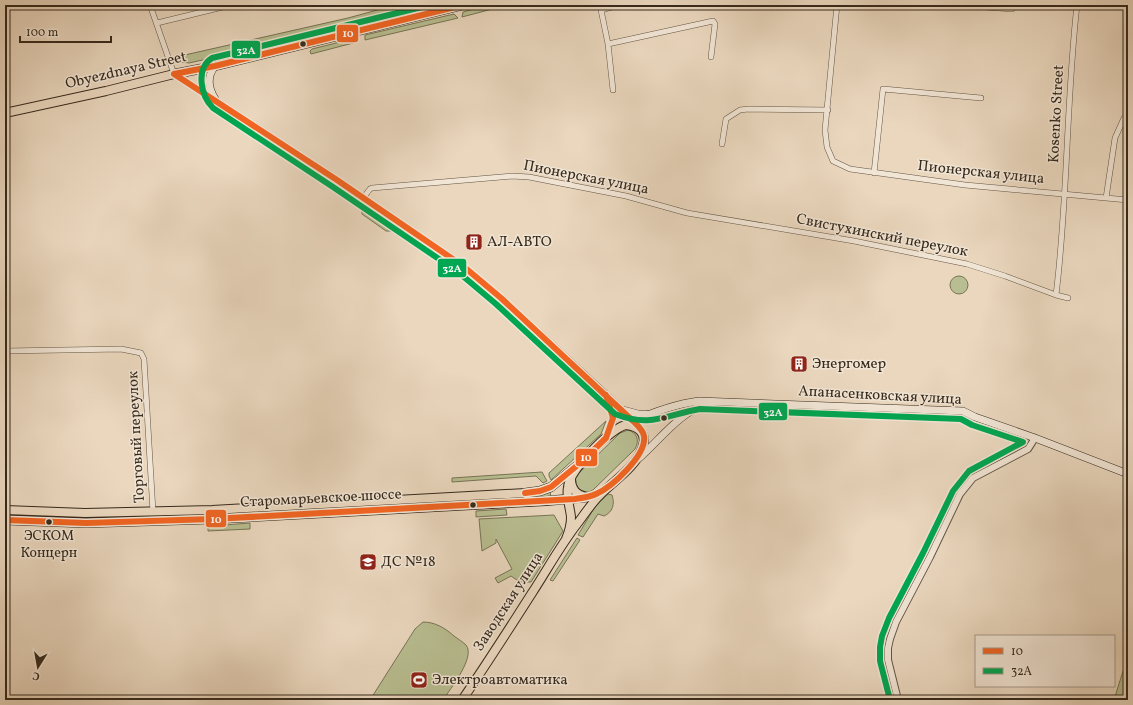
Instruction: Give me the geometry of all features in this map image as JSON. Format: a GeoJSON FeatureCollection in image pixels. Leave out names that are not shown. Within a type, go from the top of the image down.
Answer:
{"type":"FeatureCollection","features":[{"type":"Feature","properties":{"kind":"main road","name":"Obyezdnaya Street"},"geometry":{"type":"LineString","coordinates":[[5,113],[215,66],[463,5]]}},
{"type":"Feature","properties":{"kind":"main road"},"geometry":{"type":"LineString","coordinates":[[215,66],[210,74],[209,80],[211,92],[216,101]]}},
{"type":"Feature","properties":{"kind":"main road"},"geometry":{"type":"LineString","coordinates":[[174,74],[363,198],[463,266],[501,298],[606,396],[618,408],[632,426],[642,432],[644,442],[642,450],[635,462]]}},
{"type":"Feature","properties":{"kind":"main road"},"geometry":{"type":"LineString","coordinates":[[606,396],[613,418],[606,438]]}},
{"type":"Feature","properties":{"kind":"main road"},"geometry":{"type":"LineString","coordinates":[[566,538],[570,527],[571,517],[568,500],[568,486],[571,477],[579,464],[612,432],[629,423],[652,414],[690,402],[716,402]]}},
{"type":"Feature","properties":{"kind":"main road"},"geometry":{"type":"LineString","coordinates":[[566,538],[598,497],[682,416],[696,408],[716,402]]}},
{"type":"Feature","properties":{"kind":"main road","name":"Апанасенковская улица"},"geometry":{"type":"LineString","coordinates":[[716,402],[963,411],[975,417],[1035,438],[1128,474]]}},
{"type":"Feature","properties":{"kind":"main road"},"geometry":{"type":"LineString","coordinates":[[618,408],[638,414],[652,414]]}},
{"type":"Feature","properties":{"kind":"main road","name":"Старомарьевское шоссе"},"geometry":{"type":"LineString","coordinates":[[5,510],[85,513],[153,512],[525,493],[540,491],[551,487],[579,464]]}},
{"type":"Feature","properties":{"kind":"main road"},"geometry":{"type":"LineString","coordinates":[[571,477],[572,488],[583,496],[589,497]]}},
{"type":"Feature","properties":{"kind":"main road","name":"Старомарьевское шоссе"},"geometry":{"type":"LineString","coordinates":[[5,520],[86,523],[208,519],[554,501],[589,497],[596,495],[610,486]]}},
{"type":"Feature","properties":{"kind":"main road"},"geometry":{"type":"LineString","coordinates":[[554,501],[565,506],[571,517]]}},
{"type":"Feature","properties":{"kind":"main road","name":"Заводская улица"},"geometry":{"type":"LineString","coordinates":[[462,700],[504,637],[566,538]]}},
{"type":"Feature","properties":{"kind":"street"},"geometry":{"type":"LineString","coordinates":[[150,5],[174,74]]}},
{"type":"Feature","properties":{"kind":"street"},"geometry":{"type":"LineString","coordinates":[[156,23],[231,5]]}},
{"type":"Feature","properties":{"kind":"street"},"geometry":{"type":"LineString","coordinates":[[414,5],[416,16]]}},
{"type":"Feature","properties":{"kind":"street"},"geometry":{"type":"LineString","coordinates":[[613,90],[608,44],[601,7],[619,5]]}},
{"type":"Feature","properties":{"kind":"street"},"geometry":{"type":"LineString","coordinates":[[722,144],[726,119],[740,110],[828,110],[837,5]]}},
{"type":"Feature","properties":{"kind":"street"},"geometry":{"type":"LineString","coordinates":[[958,5],[1012,9]]}},
{"type":"Feature","properties":{"kind":"street","name":"Kosenko Street"},"geometry":{"type":"LineString","coordinates":[[1056,295],[1065,194],[1076,5]]}},
{"type":"Feature","properties":{"kind":"street"},"geometry":{"type":"LineString","coordinates":[[608,44],[713,21],[715,24],[710,57]]}},
{"type":"Feature","properties":{"kind":"street"},"geometry":{"type":"LineString","coordinates":[[874,173],[883,89],[981,98]]}},
{"type":"Feature","properties":{"kind":"street","name":"Пионерская улица"},"geometry":{"type":"LineString","coordinates":[[828,110],[825,130],[827,147],[833,161],[850,169],[965,185],[1128,200]]}},
{"type":"Feature","properties":{"kind":"street"},"geometry":{"type":"LineString","coordinates":[[1106,198],[1115,138],[1124,118],[1128,118]]}},
{"type":"Feature","properties":{"kind":"street","name":"Пионерская улица"},"geometry":{"type":"LineString","coordinates":[[363,198],[372,188],[512,176],[529,177],[626,196],[687,213]]}},
{"type":"Feature","properties":{"kind":"street","name":"Свистухинский переулок"},"geometry":{"type":"LineString","coordinates":[[687,213],[854,241],[967,264],[1068,298]]}},
{"type":"Feature","properties":{"kind":"street","name":"Торговый переулок"},"geometry":{"type":"LineString","coordinates":[[5,351],[121,349],[141,353],[144,359],[153,512]]}},
{"type":"Feature","properties":{"kind":"street"},"geometry":{"type":"LineString","coordinates":[[898,700],[888,660],[890,639],[896,622],[930,557],[960,494],[973,478],[1028,449],[1035,438]]}},
{"type":"Feature","properties":{"kind":"green space"},"geometry":{"type":"Polygon","coordinates":[[[396,5],[410,5],[406,12],[279,42],[241,49],[234,53],[189,63],[182,62],[176,57],[348,18],[396,5]]]}},
{"type":"Feature","properties":{"kind":"green space"},"geometry":{"type":"Polygon","coordinates":[[[488,5],[499,5],[500,7],[462,17],[463,12],[488,5]]]}},
{"type":"Feature","properties":{"kind":"green space"},"geometry":{"type":"Polygon","coordinates":[[[454,14],[458,18],[365,40],[365,35],[454,14]]]}},
{"type":"Feature","properties":{"kind":"green space"},"geometry":{"type":"Polygon","coordinates":[[[352,39],[357,42],[311,54],[310,51],[312,49],[352,39]]]}},
{"type":"Feature","properties":{"kind":"green space"},"geometry":{"type":"Polygon","coordinates":[[[364,207],[394,227],[392,231],[386,231],[362,214],[362,209],[364,207]]]}},
{"type":"Feature","properties":{"kind":"green space"},"geometry":{"type":"Polygon","coordinates":[[[959,276],[965,279],[968,285],[965,291],[959,294],[953,291],[950,285],[953,279],[959,276]]]}},
{"type":"Feature","properties":{"kind":"green space"},"geometry":{"type":"Polygon","coordinates":[[[606,421],[601,434],[551,480],[549,473],[606,421]]]}},
{"type":"Feature","properties":{"kind":"green space"},"geometry":{"type":"Polygon","coordinates":[[[628,430],[634,433],[637,437],[637,446],[635,449],[593,490],[589,492],[581,492],[575,486],[575,478],[578,474],[620,433],[628,430]]]}},
{"type":"Feature","properties":{"kind":"green space"},"geometry":{"type":"Polygon","coordinates":[[[542,472],[547,481],[543,483],[536,476],[452,482],[452,478],[542,472]]]}},
{"type":"Feature","properties":{"kind":"green space"},"geometry":{"type":"Polygon","coordinates":[[[550,492],[551,497],[299,512],[119,518],[119,515],[543,494],[550,492]]]}},
{"type":"Feature","properties":{"kind":"green space"},"geometry":{"type":"Polygon","coordinates":[[[608,494],[612,495],[613,498],[611,510],[604,516],[598,514],[583,537],[578,535],[596,505],[608,494]]]}},
{"type":"Feature","properties":{"kind":"green space"},"geometry":{"type":"Polygon","coordinates":[[[506,509],[507,515],[476,517],[476,511],[506,509]]]}},
{"type":"Feature","properties":{"kind":"green space"},"geometry":{"type":"Polygon","coordinates":[[[554,515],[563,531],[531,582],[520,582],[511,576],[498,583],[495,578],[512,569],[496,539],[496,543],[482,551],[479,519],[554,515]]]}},
{"type":"Feature","properties":{"kind":"green space"},"geometry":{"type":"Polygon","coordinates":[[[250,523],[250,529],[208,531],[208,528],[211,526],[250,523]]]}},
{"type":"Feature","properties":{"kind":"green space"},"geometry":{"type":"Polygon","coordinates":[[[577,538],[580,540],[553,581],[550,580],[577,538]]]}},
{"type":"Feature","properties":{"kind":"green space","name":"Электроавтоматика"},"geometry":{"type":"Polygon","coordinates":[[[423,622],[432,623],[447,630],[466,645],[468,650],[468,657],[461,673],[443,700],[370,700],[415,629],[423,622]]]}},
{"type":"Feature","properties":{"kind":"green space"},"geometry":{"type":"Polygon","coordinates":[[[1128,655],[1128,700],[1114,700],[1128,655]]]}},
{"type":"Feature","properties":{"kind":"transit line","name":"32A"},"geometry":{"type":"LineString","coordinates":[[430,5],[212,58],[203,69],[202,83],[205,97],[213,108],[458,272],[496,304],[615,414],[628,418],[648,420],[700,409],[961,419],[972,425],[1023,442],[969,471],[953,491],[889,618],[882,636],[880,661],[890,700]]}},
{"type":"Feature","properties":{"kind":"transit line","name":"10"},"geometry":{"type":"LineString","coordinates":[[174,74],[215,66],[463,5]]}},
{"type":"Feature","properties":{"kind":"transit line","name":"10"},"geometry":{"type":"LineString","coordinates":[[5,520],[86,523],[213,519],[575,499],[594,495],[611,485],[627,470],[640,452],[644,436],[636,424],[501,298],[463,266],[337,180],[174,74]]}},
{"type":"Feature","properties":{"kind":"transit line","name":"10"},"geometry":{"type":"LineString","coordinates":[[525,493],[540,491],[551,487],[579,464],[606,438],[613,418],[606,395]]}},
{"type":"Feature","properties":{"kind":"place","name":"АЛ-АВТО"},"geometry":{"type":"Point","coordinates":[474,242]}},
{"type":"Feature","properties":{"kind":"place","name":"Энергомер"},"geometry":{"type":"Point","coordinates":[799,364]}},
{"type":"Feature","properties":{"kind":"place","name":"ЭСКОМ Концерн"},"geometry":{"type":"Point","coordinates":[49,522]}},
{"type":"Feature","properties":{"kind":"place","name":"ДС №18"},"geometry":{"type":"Point","coordinates":[368,562]}},
{"type":"Feature","properties":{"kind":"place","name":"Электроавтоматика"},"geometry":{"type":"Point","coordinates":[419,680]}}]}
